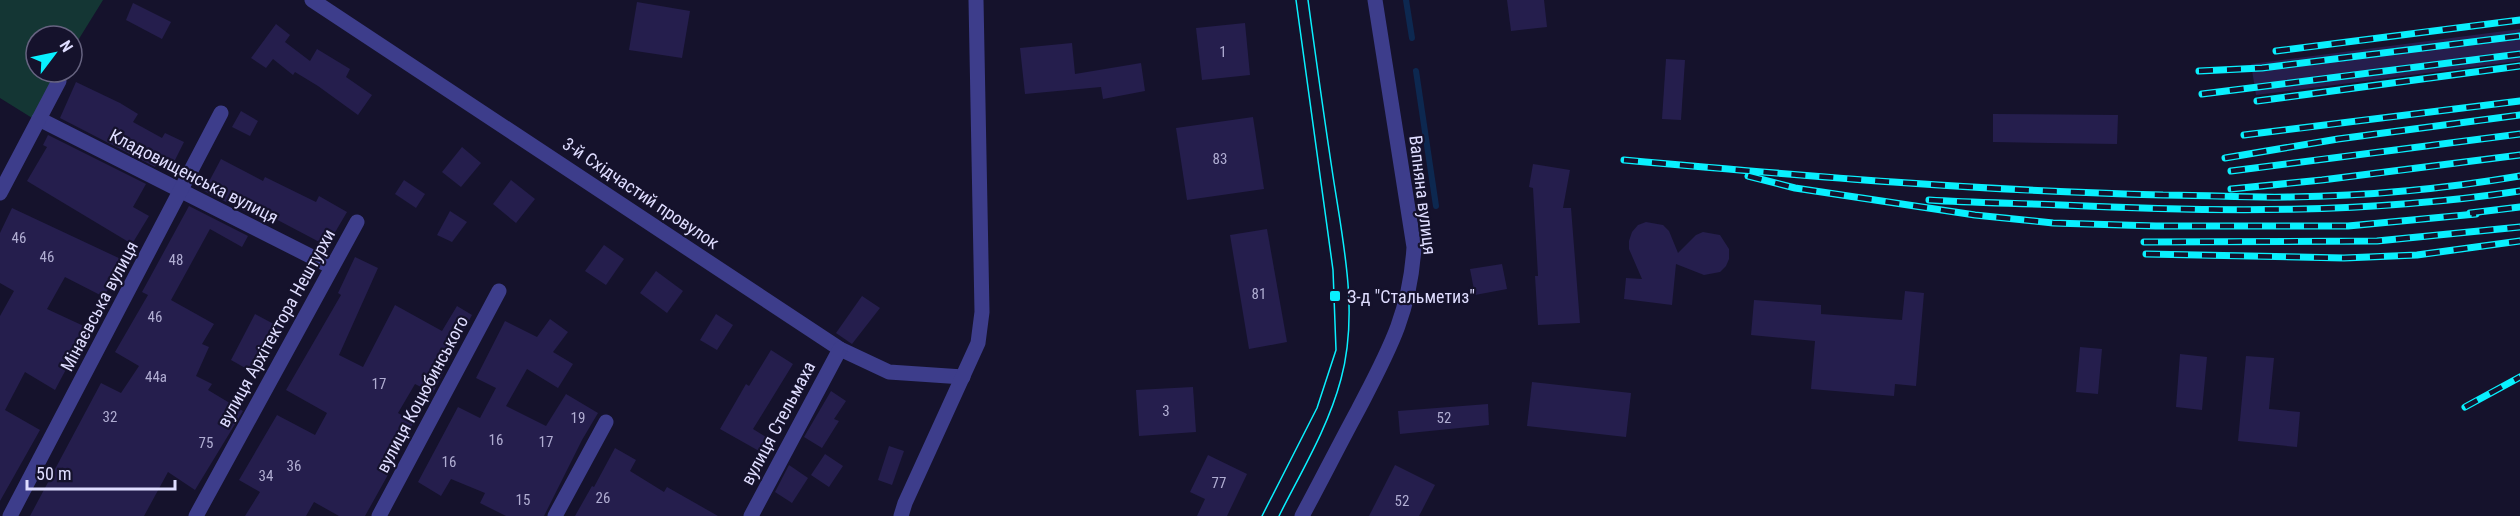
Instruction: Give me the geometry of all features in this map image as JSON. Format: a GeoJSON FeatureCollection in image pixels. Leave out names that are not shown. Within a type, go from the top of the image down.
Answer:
{"type":"FeatureCollection","features":[{"type":"Feature","properties":{"kind":"street","name":"3-й Східчастий провулок"},"geometry":{"type":"LineString","coordinates":[[312,0],[840,350],[889,372],[963,377]]}},
{"type":"Feature","properties":{"kind":"street"},"geometry":{"type":"LineString","coordinates":[[901,516],[978,343],[982,312],[976,0]]}},
{"type":"Feature","properties":{"kind":"street","name":"Вапняна вулиця"},"geometry":{"type":"LineString","coordinates":[[1302,516],[1394,342],[1412,275],[1414,247],[1375,0]]}},
{"type":"Feature","properties":{"kind":"street"},"geometry":{"type":"LineString","coordinates":[[0,193],[57,84]]}},
{"type":"Feature","properties":{"kind":"street","name":"Мінаєвська вулиця"},"geometry":{"type":"LineString","coordinates":[[10,516],[221,112]]}},
{"type":"Feature","properties":{"kind":"street","name":"Кладовищенська вулиця"},"geometry":{"type":"LineString","coordinates":[[39,119],[332,267]]}},
{"type":"Feature","properties":{"kind":"street","name":"вулиця Архітектора Нештурхи"},"geometry":{"type":"LineString","coordinates":[[196,516],[357,222]]}},
{"type":"Feature","properties":{"kind":"street","name":"вулиця Коцюбинського"},"geometry":{"type":"LineString","coordinates":[[379,516],[499,291]]}},
{"type":"Feature","properties":{"kind":"street","name":"вулиця Стельмаха"},"geometry":{"type":"LineString","coordinates":[[751,516],[840,350]]}},
{"type":"Feature","properties":{"kind":"street"},"geometry":{"type":"LineString","coordinates":[[555,516],[606,422]]}},
{"type":"Feature","properties":{"kind":"green space"},"geometry":{"type":"Polygon","coordinates":[[[0,0],[103,0],[84,31],[84,24],[24,24],[24,84],[54,84],[37,121],[0,98],[0,0]]]}},
{"type":"Feature","properties":{"kind":"building"},"geometry":{"type":"Polygon","coordinates":[[[1507,0],[1544,0],[1547,27],[1511,31],[1507,0]]]}},
{"type":"Feature","properties":{"kind":"building"},"geometry":{"type":"Polygon","coordinates":[[[637,2],[690,11],[682,58],[629,50],[637,2]]]}},
{"type":"Feature","properties":{"kind":"building"},"geometry":{"type":"Polygon","coordinates":[[[133,3],[171,22],[162,39],[126,20],[133,3]]]}},
{"type":"Feature","properties":{"kind":"building"},"geometry":{"type":"Polygon","coordinates":[[[1245,23],[1250,75],[1202,80],[1196,28],[1245,23]]]}},
{"type":"Feature","properties":{"kind":"building"},"geometry":{"type":"Polygon","coordinates":[[[276,24],[290,35],[285,42],[310,61],[317,49],[350,69],[346,77],[372,95],[358,115],[318,86],[295,72],[293,75],[273,59],[266,68],[251,58],[276,24]]]}},
{"type":"Feature","properties":{"kind":"building"},"geometry":{"type":"Polygon","coordinates":[[[2520,29],[2520,61],[2256,95],[2251,64],[2520,29]]]}},
{"type":"Feature","properties":{"kind":"building"},"geometry":{"type":"Polygon","coordinates":[[[1072,43],[1075,74],[1141,63],[1145,91],[1103,99],[1101,87],[1025,94],[1020,48],[1072,43]]]}},
{"type":"Feature","properties":{"kind":"building"},"geometry":{"type":"Polygon","coordinates":[[[1666,59],[1685,60],[1681,120],[1662,119],[1666,59]]]}},
{"type":"Feature","properties":{"kind":"building"},"geometry":{"type":"Polygon","coordinates":[[[75,84],[80,84],[138,114],[133,122],[162,138],[165,133],[184,142],[172,166],[159,159],[155,167],[60,118],[75,84]]]}},
{"type":"Feature","properties":{"kind":"building"},"geometry":{"type":"Polygon","coordinates":[[[241,111],[258,121],[250,136],[232,127],[241,111]]]}},
{"type":"Feature","properties":{"kind":"building"},"geometry":{"type":"Polygon","coordinates":[[[1993,114],[2118,115],[2117,144],[1993,142],[1993,114]]]}},
{"type":"Feature","properties":{"kind":"building"},"geometry":{"type":"Polygon","coordinates":[[[1253,117],[1264,189],[1187,200],[1176,128],[1253,117]]]}},
{"type":"Feature","properties":{"kind":"building"},"geometry":{"type":"Polygon","coordinates":[[[48,135],[146,184],[133,207],[149,216],[132,244],[27,181],[47,147],[43,145],[48,135]]]}},
{"type":"Feature","properties":{"kind":"building"},"geometry":{"type":"Polygon","coordinates":[[[462,147],[481,163],[461,187],[442,172],[462,147]]]}},
{"type":"Feature","properties":{"kind":"building"},"geometry":{"type":"Polygon","coordinates":[[[221,159],[263,181],[265,177],[316,202],[319,196],[347,212],[327,246],[270,216],[268,219],[260,215],[258,218],[204,191],[221,159]]]}},
{"type":"Feature","properties":{"kind":"building"},"geometry":{"type":"Polygon","coordinates":[[[1533,164],[1570,170],[1563,208],[1571,208],[1580,323],[1538,325],[1533,188],[1529,187],[1533,164]]]}},
{"type":"Feature","properties":{"kind":"building"},"geometry":{"type":"Polygon","coordinates":[[[404,180],[425,194],[416,208],[395,194],[404,180]]]}},
{"type":"Feature","properties":{"kind":"building"},"geometry":{"type":"Polygon","coordinates":[[[511,180],[535,199],[516,223],[493,204],[511,180]]]}},
{"type":"Feature","properties":{"kind":"building"},"geometry":{"type":"Polygon","coordinates":[[[189,206],[248,236],[242,247],[210,229],[171,300],[214,324],[202,344],[209,347],[196,376],[212,384],[208,390],[243,411],[195,490],[168,472],[144,516],[30,516],[101,383],[121,393],[139,366],[115,352],[148,295],[142,292],[189,206]]]}},
{"type":"Feature","properties":{"kind":"building"},"geometry":{"type":"Polygon","coordinates":[[[12,208],[123,260],[104,297],[65,277],[47,309],[88,328],[55,390],[25,372],[5,410],[40,430],[0,501],[0,316],[14,291],[0,283],[0,233],[12,208]]]}},
{"type":"Feature","properties":{"kind":"building"},"geometry":{"type":"Polygon","coordinates":[[[450,211],[467,222],[452,242],[437,235],[450,211]]]}},
{"type":"Feature","properties":{"kind":"building"},"geometry":{"type":"Polygon","coordinates":[[[1646,222],[1663,225],[1669,231],[1678,253],[1696,235],[1703,232],[1720,235],[1729,249],[1726,266],[1720,272],[1704,275],[1676,264],[1672,305],[1624,299],[1626,278],[1642,279],[1629,249],[1629,241],[1638,225],[1646,222]]]}},
{"type":"Feature","properties":{"kind":"building"},"geometry":{"type":"Polygon","coordinates":[[[1267,229],[1287,342],[1249,349],[1230,235],[1267,229]]]}},
{"type":"Feature","properties":{"kind":"building"},"geometry":{"type":"Polygon","coordinates":[[[604,245],[624,259],[606,285],[585,271],[604,245]]]}},
{"type":"Feature","properties":{"kind":"building"},"geometry":{"type":"Polygon","coordinates":[[[355,257],[378,268],[339,355],[363,367],[395,305],[442,331],[457,306],[472,315],[443,368],[445,369],[433,393],[415,384],[398,413],[414,422],[397,453],[399,455],[365,516],[339,516],[314,502],[306,516],[245,516],[260,492],[239,480],[277,415],[315,435],[327,413],[286,390],[341,295],[338,293],[355,257]]]}},
{"type":"Feature","properties":{"kind":"building"},"geometry":{"type":"Polygon","coordinates":[[[1502,264],[1507,289],[1475,295],[1470,269],[1502,264]]]}},
{"type":"Feature","properties":{"kind":"building"},"geometry":{"type":"Polygon","coordinates":[[[656,271],[683,291],[667,313],[640,293],[656,271]]]}},
{"type":"Feature","properties":{"kind":"building"},"geometry":{"type":"Polygon","coordinates":[[[1905,291],[1924,293],[1916,386],[1895,384],[1894,396],[1811,389],[1815,341],[1751,335],[1754,300],[1821,305],[1821,314],[1902,320],[1905,291]]]}},
{"type":"Feature","properties":{"kind":"building"},"geometry":{"type":"Polygon","coordinates":[[[862,296],[880,308],[852,344],[836,333],[862,296]]]}},
{"type":"Feature","properties":{"kind":"building"},"geometry":{"type":"Polygon","coordinates":[[[255,314],[283,329],[258,375],[231,360],[255,314]]]}},
{"type":"Feature","properties":{"kind":"building"},"geometry":{"type":"Polygon","coordinates":[[[716,314],[733,325],[717,350],[700,340],[716,314]]]}},
{"type":"Feature","properties":{"kind":"building"},"geometry":{"type":"Polygon","coordinates":[[[550,319],[568,332],[553,352],[573,364],[558,388],[527,369],[506,406],[546,426],[566,394],[598,413],[544,516],[506,516],[480,503],[485,493],[451,479],[441,496],[418,482],[458,407],[480,418],[496,388],[476,378],[505,321],[537,337],[550,319]]]}},
{"type":"Feature","properties":{"kind":"building"},"geometry":{"type":"Polygon","coordinates":[[[2080,347],[2102,349],[2098,394],[2076,392],[2080,347]]]}},
{"type":"Feature","properties":{"kind":"building"},"geometry":{"type":"Polygon","coordinates":[[[771,350],[793,364],[753,429],[766,437],[759,451],[720,429],[746,384],[749,386],[771,350]]]}},
{"type":"Feature","properties":{"kind":"building"},"geometry":{"type":"Polygon","coordinates":[[[2180,354],[2207,357],[2202,410],[2176,407],[2180,354]]]}},
{"type":"Feature","properties":{"kind":"building"},"geometry":{"type":"Polygon","coordinates":[[[2246,356],[2274,358],[2269,409],[2300,412],[2297,447],[2238,441],[2246,356]]]}},
{"type":"Feature","properties":{"kind":"building"},"geometry":{"type":"Polygon","coordinates":[[[1532,382],[1631,393],[1626,437],[1527,426],[1532,382]]]}},
{"type":"Feature","properties":{"kind":"building"},"geometry":{"type":"Polygon","coordinates":[[[1193,387],[1196,432],[1139,436],[1136,390],[1193,387]]]}},
{"type":"Feature","properties":{"kind":"building"},"geometry":{"type":"Polygon","coordinates":[[[831,391],[846,401],[834,419],[839,421],[822,448],[804,437],[831,391]]]}},
{"type":"Feature","properties":{"kind":"building"},"geometry":{"type":"Polygon","coordinates":[[[1488,404],[1489,425],[1400,434],[1398,411],[1488,404]]]}},
{"type":"Feature","properties":{"kind":"building"},"geometry":{"type":"Polygon","coordinates":[[[889,446],[904,451],[892,485],[878,480],[889,446]]]}},
{"type":"Feature","properties":{"kind":"building"},"geometry":{"type":"Polygon","coordinates":[[[615,448],[636,460],[630,471],[664,492],[667,487],[718,516],[575,516],[615,448]]]}},
{"type":"Feature","properties":{"kind":"building"},"geometry":{"type":"Polygon","coordinates":[[[825,454],[843,466],[829,487],[811,475],[825,454]]]}},
{"type":"Feature","properties":{"kind":"building"},"geometry":{"type":"Polygon","coordinates":[[[1208,455],[1247,474],[1227,516],[1197,516],[1205,499],[1190,492],[1208,455]]]}},
{"type":"Feature","properties":{"kind":"building"},"geometry":{"type":"Polygon","coordinates":[[[789,465],[808,478],[792,503],[775,492],[789,465]]]}},
{"type":"Feature","properties":{"kind":"building"},"geometry":{"type":"Polygon","coordinates":[[[1395,465],[1435,485],[1419,516],[1369,516],[1395,465]]]}},
{"type":"Feature","properties":{"kind":"waterway"},"geometry":{"type":"LineString","coordinates":[[1406,0],[1412,38]]}},
{"type":"Feature","properties":{"kind":"waterway"},"geometry":{"type":"LineString","coordinates":[[1416,71],[1436,206]]}},
{"type":"Feature","properties":{"kind":"tram line"},"geometry":{"type":"LineString","coordinates":[[1262,516],[1317,408],[1336,350],[1333,270],[1296,0]]}},
{"type":"Feature","properties":{"kind":"tram line"},"geometry":{"type":"LineString","coordinates":[[1279,516],[1336,397],[1349,329],[1345,252],[1308,0]]}},
{"type":"Feature","properties":{"kind":"railway"},"geometry":{"type":"LineString","coordinates":[[2276,51],[2520,20]]}},
{"type":"Feature","properties":{"kind":"railway"},"geometry":{"type":"LineString","coordinates":[[2199,71],[2262,68],[2520,36]]}},
{"type":"Feature","properties":{"kind":"railway"},"geometry":{"type":"LineString","coordinates":[[2202,94],[2520,54]]}},
{"type":"Feature","properties":{"kind":"railway"},"geometry":{"type":"LineString","coordinates":[[2257,101],[2520,66]]}},
{"type":"Feature","properties":{"kind":"railway"},"geometry":{"type":"LineString","coordinates":[[2244,135],[2520,101]]}},
{"type":"Feature","properties":{"kind":"railway"},"geometry":{"type":"LineString","coordinates":[[2225,158],[2338,139],[2520,115]]}},
{"type":"Feature","properties":{"kind":"railway"},"geometry":{"type":"LineString","coordinates":[[2231,171],[2520,134]]}},
{"type":"Feature","properties":{"kind":"railway"},"geometry":{"type":"LineString","coordinates":[[2231,189],[2520,155]]}},
{"type":"Feature","properties":{"kind":"railway"},"geometry":{"type":"LineString","coordinates":[[1624,160],[1961,186],[2096,193],[2258,197],[2377,193],[2463,185],[2520,176]]}},
{"type":"Feature","properties":{"kind":"railway"},"geometry":{"type":"LineString","coordinates":[[1748,176],[1795,188],[1975,215],[2053,223],[2156,226],[2348,226],[2476,214]]}},
{"type":"Feature","properties":{"kind":"railway"},"geometry":{"type":"LineString","coordinates":[[1929,200],[2234,210],[2406,204],[2520,191]]}},
{"type":"Feature","properties":{"kind":"railway"},"geometry":{"type":"LineString","coordinates":[[2470,213],[2520,207]]}},
{"type":"Feature","properties":{"kind":"railway"},"geometry":{"type":"LineString","coordinates":[[2144,242],[2377,241],[2520,227]]}},
{"type":"Feature","properties":{"kind":"railway"},"geometry":{"type":"LineString","coordinates":[[2146,254],[2344,258],[2417,255],[2520,241]]}},
{"type":"Feature","properties":{"kind":"railway"},"geometry":{"type":"LineString","coordinates":[[2465,407],[2520,377]]}},
{"type":"Feature","properties":{"kind":"place","name":"З-д \"Стальметиз\""},"geometry":{"type":"Point","coordinates":[1335,296]}}]}
